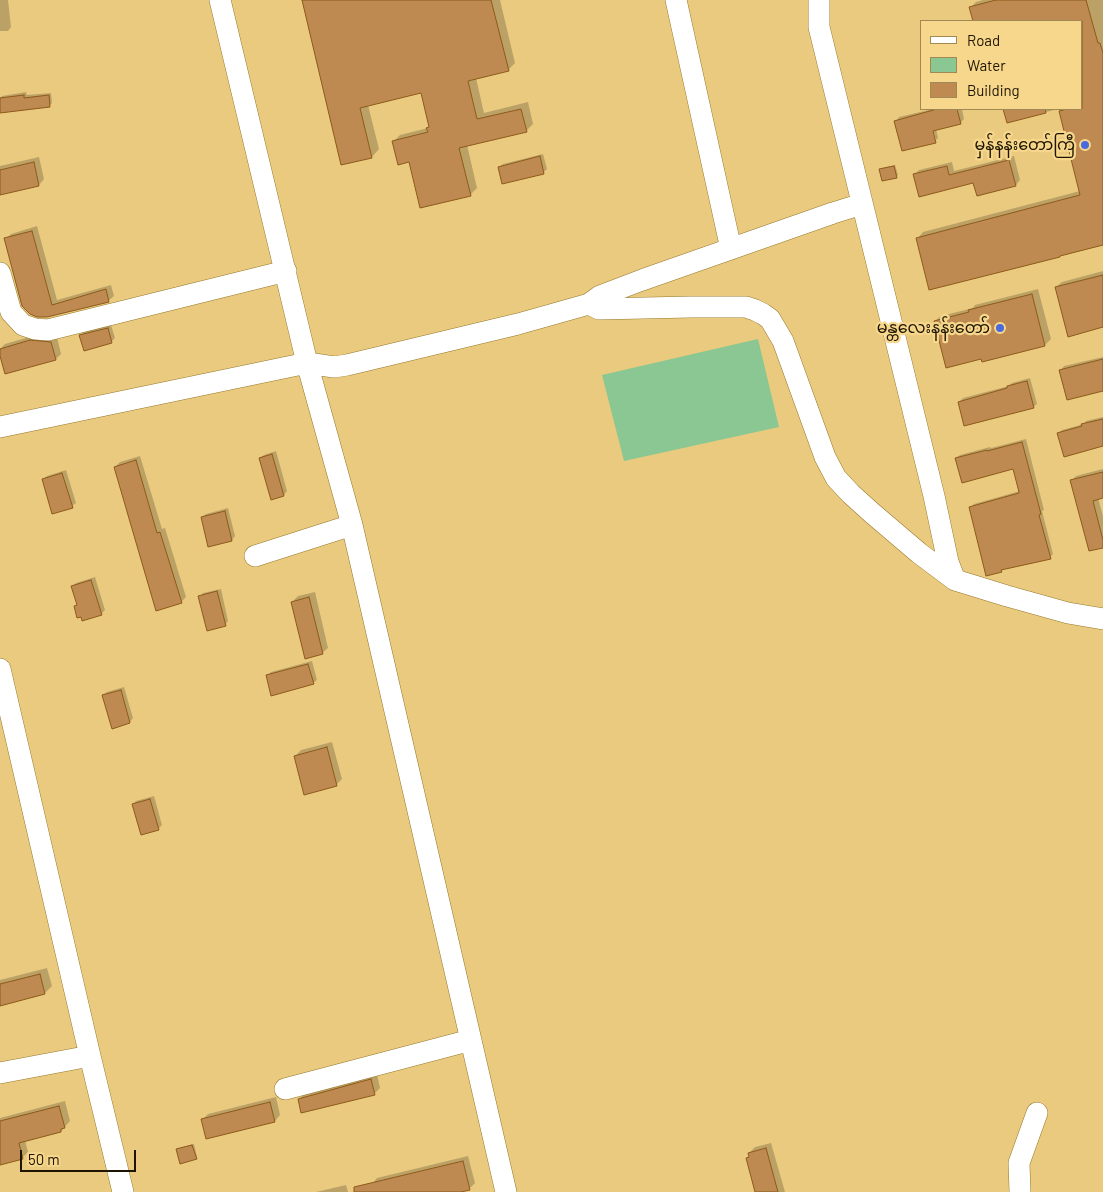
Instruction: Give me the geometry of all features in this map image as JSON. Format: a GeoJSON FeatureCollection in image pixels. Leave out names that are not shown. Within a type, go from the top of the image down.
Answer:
{"type":"FeatureCollection","features":[{"type":"Feature","properties":{"kind":"street"},"geometry":{"type":"LineString","coordinates":[[220,0],[307,363],[352,525],[506,1192]]}},
{"type":"Feature","properties":{"kind":"street"},"geometry":{"type":"LineString","coordinates":[[676,0],[731,249]]}},
{"type":"Feature","properties":{"kind":"street"},"geometry":{"type":"LineString","coordinates":[[819,0],[819,28],[932,486],[948,562],[955,580]]}},
{"type":"Feature","properties":{"kind":"street"},"geometry":{"type":"LineString","coordinates":[[0,427],[307,363],[334,367],[347,365],[518,324],[589,304],[600,296],[642,280],[862,204]]}},
{"type":"Feature","properties":{"kind":"street"},"geometry":{"type":"LineString","coordinates":[[0,273],[11,312],[23,325],[35,329],[48,330],[286,271]]}},
{"type":"Feature","properties":{"kind":"street"},"geometry":{"type":"LineString","coordinates":[[589,304],[599,309],[691,306],[746,307],[763,314],[770,319],[783,341],[825,457],[836,478],[872,513],[955,580],[1068,613],[1103,619]]}},
{"type":"Feature","properties":{"kind":"street"},"geometry":{"type":"LineString","coordinates":[[255,556],[352,525]]}},
{"type":"Feature","properties":{"kind":"street"},"geometry":{"type":"LineString","coordinates":[[0,669],[123,1192]]}},
{"type":"Feature","properties":{"kind":"street"},"geometry":{"type":"LineString","coordinates":[[286,1089],[471,1040]]}},
{"type":"Feature","properties":{"kind":"street"},"geometry":{"type":"LineString","coordinates":[[0,1073],[90,1056]]}},
{"type":"Feature","properties":{"kind":"street"},"geometry":{"type":"LineString","coordinates":[[1020,1192],[1019,1163],[1037,1113]]}},
{"type":"Feature","properties":{"kind":"water"},"geometry":{"type":"Polygon","coordinates":[[[758,339],[779,427],[624,461],[602,375],[758,339]]]}},
{"type":"Feature","properties":{"kind":"building"},"geometry":{"type":"Polygon","coordinates":[[[302,0],[491,0],[509,71],[468,81],[477,119],[521,109],[527,132],[459,148],[471,196],[420,208],[409,162],[398,165],[392,141],[428,132],[426,128],[429,127],[421,93],[360,108],[372,158],[341,165],[302,0]]]}},
{"type":"Feature","properties":{"kind":"building"},"geometry":{"type":"Polygon","coordinates":[[[996,0],[1086,0],[1098,43],[1100,43],[1103,53],[1103,245],[929,290],[916,238],[1080,195],[1059,111],[1083,110],[1083,20],[973,20],[969,7],[996,0]]]}},
{"type":"Feature","properties":{"kind":"building"},"geometry":{"type":"Polygon","coordinates":[[[24,95],[24,98],[49,95],[50,107],[0,113],[0,98],[24,95]]]}},
{"type":"Feature","properties":{"kind":"building"},"geometry":{"type":"Polygon","coordinates":[[[933,110],[957,110],[961,124],[933,131],[936,143],[902,151],[894,121],[933,110]]]}},
{"type":"Feature","properties":{"kind":"building"},"geometry":{"type":"Polygon","coordinates":[[[1003,110],[1045,110],[1046,113],[1007,123],[1003,110]]]}},
{"type":"Feature","properties":{"kind":"building"},"geometry":{"type":"Polygon","coordinates":[[[540,156],[544,174],[502,184],[498,167],[540,156]]]}},
{"type":"Feature","properties":{"kind":"building"},"geometry":{"type":"Polygon","coordinates":[[[1009,160],[1016,186],[977,196],[973,183],[919,197],[913,174],[947,166],[949,175],[1009,160]]]}},
{"type":"Feature","properties":{"kind":"building"},"geometry":{"type":"Polygon","coordinates":[[[34,162],[39,186],[0,195],[0,170],[34,162]]]}},
{"type":"Feature","properties":{"kind":"building"},"geometry":{"type":"Polygon","coordinates":[[[894,166],[897,178],[882,181],[879,169],[894,166]]]}},
{"type":"Feature","properties":{"kind":"building"},"geometry":{"type":"Polygon","coordinates":[[[32,231],[52,305],[106,289],[109,302],[47,317],[37,317],[30,314],[22,306],[4,238],[32,231]]]}},
{"type":"Feature","properties":{"kind":"building"},"geometry":{"type":"Polygon","coordinates":[[[1103,275],[1103,327],[1068,337],[1055,287],[1103,275]]]}},
{"type":"Feature","properties":{"kind":"building"},"geometry":{"type":"Polygon","coordinates":[[[1032,294],[1045,346],[982,362],[981,359],[946,368],[934,321],[969,312],[968,310],[1032,294]]]}},
{"type":"Feature","properties":{"kind":"building"},"geometry":{"type":"Polygon","coordinates":[[[108,328],[112,343],[84,351],[79,335],[108,328]]]}},
{"type":"Feature","properties":{"kind":"building"},"geometry":{"type":"Polygon","coordinates":[[[30,340],[51,342],[56,360],[5,374],[0,349],[30,340]]]}},
{"type":"Feature","properties":{"kind":"building"},"geometry":{"type":"Polygon","coordinates":[[[1103,359],[1103,391],[1067,400],[1059,370],[1103,359]]]}},
{"type":"Feature","properties":{"kind":"building"},"geometry":{"type":"Polygon","coordinates":[[[1027,381],[1034,408],[964,426],[958,402],[1027,381]]]}},
{"type":"Feature","properties":{"kind":"building"},"geometry":{"type":"Polygon","coordinates":[[[1103,419],[1103,446],[1064,457],[1057,433],[1082,426],[1081,424],[1103,419]]]}},
{"type":"Feature","properties":{"kind":"building"},"geometry":{"type":"Polygon","coordinates":[[[1022,442],[1051,559],[1001,570],[1002,572],[986,576],[969,507],[1019,493],[1013,469],[962,483],[955,458],[1022,442]]]}},
{"type":"Feature","properties":{"kind":"building"},"geometry":{"type":"Polygon","coordinates":[[[272,454],[284,496],[271,500],[259,458],[272,454]]]}},
{"type":"Feature","properties":{"kind":"building"},"geometry":{"type":"Polygon","coordinates":[[[136,460],[157,533],[160,532],[182,603],[156,611],[114,467],[136,460]]]}},
{"type":"Feature","properties":{"kind":"building"},"geometry":{"type":"Polygon","coordinates":[[[1103,472],[1103,498],[1093,501],[1103,540],[1103,548],[1089,551],[1070,480],[1103,472]]]}},
{"type":"Feature","properties":{"kind":"building"},"geometry":{"type":"Polygon","coordinates":[[[62,473],[73,508],[52,514],[42,479],[62,473]]]}},
{"type":"Feature","properties":{"kind":"building"},"geometry":{"type":"Polygon","coordinates":[[[225,511],[232,541],[208,547],[201,517],[225,511]]]}},
{"type":"Feature","properties":{"kind":"building"},"geometry":{"type":"Polygon","coordinates":[[[91,580],[102,615],[82,621],[81,617],[77,618],[74,606],[77,605],[71,586],[91,580]]]}},
{"type":"Feature","properties":{"kind":"building"},"geometry":{"type":"Polygon","coordinates":[[[217,591],[226,626],[207,631],[198,596],[217,591]]]}},
{"type":"Feature","properties":{"kind":"building"},"geometry":{"type":"Polygon","coordinates":[[[309,597],[323,654],[305,659],[291,602],[309,597]]]}},
{"type":"Feature","properties":{"kind":"building"},"geometry":{"type":"Polygon","coordinates":[[[308,664],[314,684],[271,696],[266,675],[308,664]]]}},
{"type":"Feature","properties":{"kind":"building"},"geometry":{"type":"Polygon","coordinates":[[[121,690],[130,723],[112,729],[102,695],[121,690]]]}},
{"type":"Feature","properties":{"kind":"building"},"geometry":{"type":"Polygon","coordinates":[[[327,747],[337,786],[304,795],[294,756],[327,747]]]}},
{"type":"Feature","properties":{"kind":"building"},"geometry":{"type":"Polygon","coordinates":[[[150,799],[159,830],[141,835],[132,804],[150,799]]]}},
{"type":"Feature","properties":{"kind":"building"},"geometry":{"type":"Polygon","coordinates":[[[40,974],[45,994],[0,1006],[0,984],[40,974]]]}},
{"type":"Feature","properties":{"kind":"building"},"geometry":{"type":"Polygon","coordinates":[[[371,1079],[375,1095],[301,1113],[298,1099],[371,1079]]]}},
{"type":"Feature","properties":{"kind":"building"},"geometry":{"type":"Polygon","coordinates":[[[270,1102],[275,1122],[206,1139],[201,1119],[270,1102]]]}},
{"type":"Feature","properties":{"kind":"building"},"geometry":{"type":"Polygon","coordinates":[[[59,1106],[65,1128],[61,1129],[61,1132],[19,1143],[23,1159],[0,1165],[0,1121],[59,1106]]]}},
{"type":"Feature","properties":{"kind":"building"},"geometry":{"type":"Polygon","coordinates":[[[192,1145],[197,1159],[180,1164],[176,1149],[192,1145]]]}},
{"type":"Feature","properties":{"kind":"building"},"geometry":{"type":"Polygon","coordinates":[[[766,1148],[778,1192],[755,1192],[746,1158],[749,1157],[748,1153],[766,1148]]]}},
{"type":"Feature","properties":{"kind":"building"},"geometry":{"type":"Polygon","coordinates":[[[463,1161],[470,1190],[461,1192],[354,1192],[354,1187],[463,1161]]]}},
{"type":"Feature","properties":{"kind":"place","name":"မှန်နန်းတော်ကြီ"},"geometry":{"type":"Point","coordinates":[1085,145]}},
{"type":"Feature","properties":{"kind":"place","name":"မန္တလေးနန်းတော်"},"geometry":{"type":"Point","coordinates":[1000,328]}}]}
